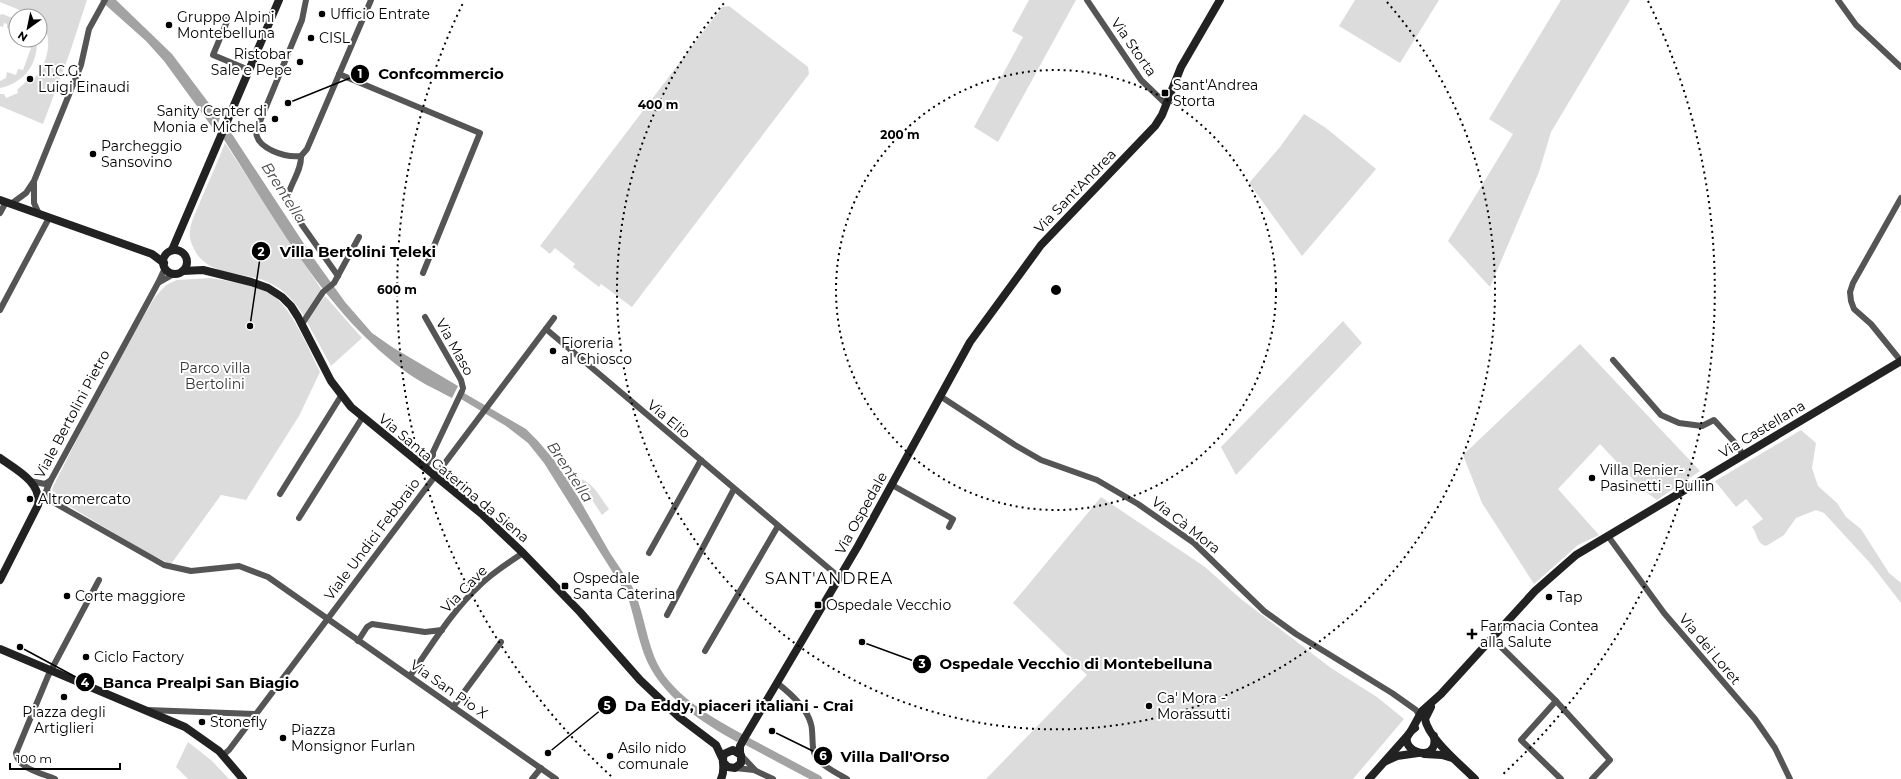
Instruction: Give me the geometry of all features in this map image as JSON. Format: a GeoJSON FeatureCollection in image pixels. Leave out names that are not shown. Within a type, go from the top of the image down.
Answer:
{"type":"FeatureCollection","features":[{"type":"Feature","properties":{"kind":"street"},"geometry":{"type":"LineString","coordinates":[[301,156],[287,156],[263,145],[256,137],[256,131],[302,20],[306,0]]}},
{"type":"Feature","properties":{"kind":"street"},"geometry":{"type":"LineString","coordinates":[[338,276],[288,205],[287,196],[300,168],[301,156],[308,148],[370,0]]}},
{"type":"Feature","properties":{"kind":"street","name":"Via Storta"},"geometry":{"type":"LineString","coordinates":[[1087,0],[1141,80],[1166,104]]}},
{"type":"Feature","properties":{"kind":"street","name":"Via Sant'Andrea"},"geometry":{"type":"LineString","coordinates":[[940,396],[970,342],[1040,245],[1155,126],[1181,67],[1220,0]]}},
{"type":"Feature","properties":{"kind":"street"},"geometry":{"type":"LineString","coordinates":[[1838,0],[1856,25],[1901,67]]}},
{"type":"Feature","properties":{"kind":"street"},"geometry":{"type":"LineString","coordinates":[[0,213],[6,202],[26,193],[34,181],[81,65],[89,29],[104,1]]}},
{"type":"Feature","properties":{"kind":"street"},"geometry":{"type":"LineString","coordinates":[[164,266],[169,252],[182,229],[207,165],[278,2]]}},
{"type":"Feature","properties":{"kind":"street"},"geometry":{"type":"LineString","coordinates":[[228,19],[213,55],[249,70]]}},
{"type":"Feature","properties":{"kind":"street"},"geometry":{"type":"LineString","coordinates":[[339,74],[480,133],[423,273]]}},
{"type":"Feature","properties":{"kind":"street"},"geometry":{"type":"LineString","coordinates":[[34,181],[34,204],[39,214]]}},
{"type":"Feature","properties":{"kind":"street"},"geometry":{"type":"LineString","coordinates":[[1901,198],[1853,283],[1850,292],[1850,301],[1854,309],[1871,324],[1901,361]]}},
{"type":"Feature","properties":{"kind":"street"},"geometry":{"type":"LineString","coordinates":[[6,202],[152,254],[164,266],[178,272]]}},
{"type":"Feature","properties":{"kind":"street"},"geometry":{"type":"LineString","coordinates":[[0,310],[49,218]]}},
{"type":"Feature","properties":{"kind":"street"},"geometry":{"type":"LineString","coordinates":[[158,283],[186,266],[187,260],[183,252],[182,229]]}},
{"type":"Feature","properties":{"kind":"street"},"geometry":{"type":"LineString","coordinates":[[302,324],[323,292],[333,284],[359,237]]}},
{"type":"Feature","properties":{"kind":"street"},"geometry":{"type":"LineString","coordinates":[[152,254],[183,252]]}},
{"type":"Feature","properties":{"kind":"street","name":"Via Santa Caterina da Siena"},"geometry":{"type":"LineString","coordinates":[[187,260],[202,270],[268,288],[282,297],[291,306],[302,324],[331,381],[341,396],[362,418],[435,475],[523,553],[580,612],[640,680],[679,717],[716,746],[723,761]]}},
{"type":"Feature","properties":{"kind":"street","name":"Viale Bertolini Pietro"},"geometry":{"type":"LineString","coordinates":[[0,580],[47,489],[50,480],[158,283],[164,266]]}},
{"type":"Feature","properties":{"kind":"street","name":"Via Santa Caterina da Siena"},"geometry":{"type":"LineString","coordinates":[[178,272],[202,270]]}},
{"type":"Feature","properties":{"kind":"street","name":"Via Maso"},"geometry":{"type":"LineString","coordinates":[[425,317],[461,380],[463,390],[443,429],[433,455],[425,467]]}},
{"type":"Feature","properties":{"kind":"street","name":"Viale Undici Febbraio"},"geometry":{"type":"LineString","coordinates":[[223,755],[229,750],[487,405],[554,318]]}},
{"type":"Feature","properties":{"kind":"street","name":"Via Elio"},"geometry":{"type":"LineString","coordinates":[[546,329],[839,577]]}},
{"type":"Feature","properties":{"kind":"street"},"geometry":{"type":"LineString","coordinates":[[1613,360],[1661,416],[1679,423],[1702,426],[1714,420],[1737,445],[1743,455]]}},
{"type":"Feature","properties":{"kind":"street","name":"Via Castellana"},"geometry":{"type":"LineString","coordinates":[[1369,779],[1410,733],[1419,715],[1441,694],[1535,591],[1576,555],[1901,361]]}},
{"type":"Feature","properties":{"kind":"street"},"geometry":{"type":"LineString","coordinates":[[280,494],[341,396]]}},
{"type":"Feature","properties":{"kind":"street","name":"Via Cà Mora"},"geometry":{"type":"LineString","coordinates":[[940,396],[1015,445],[1041,460],[1097,480],[1138,504],[1194,543],[1264,611],[1296,634],[1386,689],[1414,709],[1419,715]]}},
{"type":"Feature","properties":{"kind":"street","name":"Via Ospedale"},"geometry":{"type":"LineString","coordinates":[[736,752],[858,546],[940,396]]}},
{"type":"Feature","properties":{"kind":"street"},"geometry":{"type":"LineString","coordinates":[[299,518],[362,418]]}},
{"type":"Feature","properties":{"kind":"street"},"geometry":{"type":"LineString","coordinates":[[0,458],[30,480],[45,484],[50,480]]}},
{"type":"Feature","properties":{"kind":"street"},"geometry":{"type":"LineString","coordinates":[[649,553],[700,460]]}},
{"type":"Feature","properties":{"kind":"street"},"geometry":{"type":"LineString","coordinates":[[30,480],[37,492],[38,504],[46,500],[52,501]]}},
{"type":"Feature","properties":{"kind":"street"},"geometry":{"type":"LineString","coordinates":[[892,485],[953,519],[948,527]]}},
{"type":"Feature","properties":{"kind":"street"},"geometry":{"type":"LineString","coordinates":[[47,489],[48,495],[52,501]]}},
{"type":"Feature","properties":{"kind":"street"},"geometry":{"type":"LineString","coordinates":[[667,615],[734,489]]}},
{"type":"Feature","properties":{"kind":"street","name":"Via San Pio X"},"geometry":{"type":"LineString","coordinates":[[52,501],[164,565],[191,571],[231,566],[247,568],[268,578],[556,779]]}},
{"type":"Feature","properties":{"kind":"street"},"geometry":{"type":"LineString","coordinates":[[705,651],[778,526]]}},
{"type":"Feature","properties":{"kind":"street","name":"Via dei Loret"},"geometry":{"type":"LineString","coordinates":[[1608,536],[1664,613],[1755,719],[1775,748],[1790,779]]}},
{"type":"Feature","properties":{"kind":"street","name":"Via Cave"},"geometry":{"type":"LineString","coordinates":[[410,676],[442,630],[478,586],[523,553]]}},
{"type":"Feature","properties":{"kind":"street"},"geometry":{"type":"LineString","coordinates":[[55,779],[22,765],[17,759],[16,753],[52,669],[99,580]]}},
{"type":"Feature","properties":{"kind":"street","name":"Via Cave"},"geometry":{"type":"LineString","coordinates":[[358,640],[367,627],[372,624],[419,631],[442,630]]}},
{"type":"Feature","properties":{"kind":"street"},"geometry":{"type":"LineString","coordinates":[[1492,638],[1556,701],[1610,760],[1592,779]]}},
{"type":"Feature","properties":{"kind":"street"},"geometry":{"type":"LineString","coordinates":[[453,707],[501,642]]}},
{"type":"Feature","properties":{"kind":"street"},"geometry":{"type":"LineString","coordinates":[[0,650],[52,669],[190,730],[223,755],[243,779]]}},
{"type":"Feature","properties":{"kind":"street"},"geometry":{"type":"LineString","coordinates":[[777,683],[789,693],[806,713],[811,724],[814,751],[818,760],[847,779]]}},
{"type":"Feature","properties":{"kind":"street","name":"Via Castellana"},"geometry":{"type":"LineString","coordinates":[[1432,733],[1426,723],[1425,717],[1441,694]]}},
{"type":"Feature","properties":{"kind":"street"},"geometry":{"type":"LineString","coordinates":[[1556,701],[1521,740],[1561,779]]}},
{"type":"Feature","properties":{"kind":"street"},"geometry":{"type":"LineString","coordinates":[[147,710],[255,714]]}},
{"type":"Feature","properties":{"kind":"street"},"geometry":{"type":"LineString","coordinates":[[1432,733],[1434,741],[1431,749],[1420,753],[1409,746],[1408,740],[1410,733],[1419,727],[1425,727],[1432,733],[1441,746],[1475,779]]}},
{"type":"Feature","properties":{"kind":"street","name":"Via Santa Caterina da Siena"},"geometry":{"type":"LineString","coordinates":[[709,739],[736,752]]}},
{"type":"Feature","properties":{"kind":"street"},"geometry":{"type":"LineString","coordinates":[[721,779],[724,770],[723,761],[726,752],[736,752],[758,772]]}},
{"type":"Feature","properties":{"kind":"street"},"geometry":{"type":"LineString","coordinates":[[721,779],[741,762],[736,752]]}},
{"type":"Feature","properties":{"kind":"street","name":"Via Castellana"},"geometry":{"type":"LineString","coordinates":[[1382,764],[1397,756],[1420,753],[1442,754],[1456,760]]}},
{"type":"Feature","properties":{"kind":"street"},"geometry":{"type":"LineString","coordinates":[[723,761],[728,767],[758,772],[773,779]]}},
{"type":"Feature","properties":{"kind":"street"},"geometry":{"type":"LineString","coordinates":[[532,779],[541,768]]}},
{"type":"Feature","properties":{"kind":"green space"},"geometry":{"type":"Polygon","coordinates":[[[0,0],[87,0],[70,52],[43,124],[0,106],[0,94],[4,94],[6,98],[18,93],[17,90],[30,78],[33,80],[41,69],[48,50],[48,8],[15,8],[0,2],[0,0]]]}},
{"type":"Feature","properties":{"kind":"green space"},"geometry":{"type":"Polygon","coordinates":[[[1029,0],[1076,0],[998,142],[974,127],[1023,37],[1012,31],[1029,0]]]}},
{"type":"Feature","properties":{"kind":"green space"},"geometry":{"type":"Polygon","coordinates":[[[1355,0],[1439,0],[1400,63],[1339,26],[1355,0]]]}},
{"type":"Feature","properties":{"kind":"green space"},"geometry":{"type":"Polygon","coordinates":[[[1561,0],[1630,0],[1551,132],[1539,172],[1490,287],[1448,241],[1513,134],[1489,119],[1561,0]]]}},
{"type":"Feature","properties":{"kind":"green space"},"geometry":{"type":"Polygon","coordinates":[[[729,6],[808,67],[809,74],[632,307],[601,284],[599,287],[573,267],[575,264],[555,248],[550,254],[540,246],[722,7],[729,6]]]}},
{"type":"Feature","properties":{"kind":"green space"},"geometry":{"type":"Polygon","coordinates":[[[2,14],[8,16],[8,28],[7,24],[4,23],[3,27],[0,26],[0,15],[2,14]]]}},
{"type":"Feature","properties":{"kind":"green space"},"geometry":{"type":"Polygon","coordinates":[[[31,48],[37,48],[32,64],[23,77],[16,82],[0,88],[0,81],[6,78],[7,72],[16,75],[18,69],[23,70],[31,48]]]}},
{"type":"Feature","properties":{"kind":"green space"},"geometry":{"type":"Polygon","coordinates":[[[1304,114],[1326,128],[1376,169],[1302,256],[1249,183],[1280,147],[1304,114]]]}},
{"type":"Feature","properties":{"kind":"green space"},"geometry":{"type":"Polygon","coordinates":[[[225,143],[321,289],[304,316],[292,299],[276,286],[254,277],[215,268],[207,264],[199,257],[193,247],[190,240],[192,223],[225,143]]]}},
{"type":"Feature","properties":{"kind":"green space","name":"Parco villa Bertolini"},"geometry":{"type":"Polygon","coordinates":[[[211,278],[243,284],[259,289],[273,296],[280,302],[294,320],[320,372],[299,416],[246,500],[221,495],[171,564],[149,554],[79,512],[56,497],[52,489],[108,377],[155,297],[166,285],[177,280],[211,278]]]}},
{"type":"Feature","properties":{"kind":"green space"},"geometry":{"type":"Polygon","coordinates":[[[325,296],[362,338],[331,366],[307,322],[325,296]]]}},
{"type":"Feature","properties":{"kind":"green space"},"geometry":{"type":"Polygon","coordinates":[[[1343,321],[1362,343],[1236,475],[1221,447],[1343,321]]]}},
{"type":"Feature","properties":{"kind":"green space"},"geometry":{"type":"Polygon","coordinates":[[[1580,344],[1700,471],[1657,500],[1642,489],[1600,444],[1558,489],[1599,535],[1578,545],[1534,584],[1482,503],[1463,455],[1580,344]]]}},
{"type":"Feature","properties":{"kind":"green space"},"geometry":{"type":"Polygon","coordinates":[[[1801,430],[1816,443],[1812,468],[1818,486],[1837,503],[1846,517],[1861,529],[1889,573],[1901,583],[1901,603],[1870,563],[1824,513],[1816,510],[1796,518],[1784,535],[1766,546],[1760,543],[1752,527],[1763,519],[1746,499],[1736,507],[1715,481],[1801,430]]]}},
{"type":"Feature","properties":{"kind":"green space"},"geometry":{"type":"Polygon","coordinates":[[[564,477],[573,477],[586,482],[596,490],[609,509],[602,515],[579,480],[567,483],[564,477]]]}},
{"type":"Feature","properties":{"kind":"green space"},"geometry":{"type":"Polygon","coordinates":[[[1101,497],[1205,567],[1241,599],[1331,668],[1377,697],[1404,719],[1353,779],[986,779],[1087,675],[1013,603],[1101,497]]]}},
{"type":"Feature","properties":{"kind":"green space"},"geometry":{"type":"Polygon","coordinates":[[[188,742],[211,760],[229,779],[188,779],[176,767],[188,742]]]}},
{"type":"Feature","properties":{"kind":"shaded area"},"geometry":{"type":"Polygon","coordinates":[[[100,0],[116,0],[172,54],[220,118],[215,131],[164,61],[146,41],[100,0]]]}},
{"type":"Feature","properties":{"kind":"shaded area"},"geometry":{"type":"Polygon","coordinates":[[[228,128],[312,256],[345,302],[372,333],[392,347],[458,386],[452,398],[420,381],[402,369],[374,345],[348,319],[303,262],[223,138],[228,128]]]}},
{"type":"Feature","properties":{"kind":"shaded area"},"geometry":{"type":"Polygon","coordinates":[[[464,393],[526,429],[554,460],[578,497],[610,553],[632,586],[639,603],[654,656],[660,669],[669,681],[691,702],[742,734],[737,742],[696,716],[671,695],[660,683],[644,654],[627,595],[544,463],[528,443],[506,426],[461,399],[464,393]]]}},
{"type":"Feature","properties":{"kind":"waterway","name":"Brentella"},"geometry":{"type":"LineString","coordinates":[[737,736],[818,779]]}},
{"type":"Feature","properties":{"kind":"place","name":"Ufficio Entrate"},"geometry":{"type":"Point","coordinates":[322,14]}},
{"type":"Feature","properties":{"kind":"place","name":"Gruppo Alpini Montebelluna"},"geometry":{"type":"Point","coordinates":[169,25]}},
{"type":"Feature","properties":{"kind":"place","name":"CISL"},"geometry":{"type":"Point","coordinates":[311,38]}},
{"type":"Feature","properties":{"kind":"place","name":"Ristobar Sale e Pepe"},"geometry":{"type":"Point","coordinates":[300,62]}},
{"type":"Feature","properties":{"kind":"place","name":"I.T.C.G. Luigi Einaudi"},"geometry":{"type":"Point","coordinates":[30,79]}},
{"type":"Feature","properties":{"kind":"place","name":"Sant'Andrea Storta"},"geometry":{"type":"Point","coordinates":[1165,93]}},
{"type":"Feature","properties":{"kind":"place","name":"Confcommercio"},"geometry":{"type":"Point","coordinates":[288,103]}},
{"type":"Feature","properties":{"kind":"place","name":"Sanity Center di Monia e Michela"},"geometry":{"type":"Point","coordinates":[275,119]}},
{"type":"Feature","properties":{"kind":"place","name":"Parcheggio Sansovino"},"geometry":{"type":"Point","coordinates":[93,154]}},
{"type":"Feature","properties":{"kind":"place","name":"Villa Bertolini Teleki"},"geometry":{"type":"Point","coordinates":[250,326]}},
{"type":"Feature","properties":{"kind":"place","name":"Fioreria al Chiosco"},"geometry":{"type":"Point","coordinates":[553,351]}},
{"type":"Feature","properties":{"kind":"place","name":"Villa Renier- Pasinetti - Pullin"},"geometry":{"type":"Point","coordinates":[1592,478]}},
{"type":"Feature","properties":{"kind":"place","name":"Altromercato"},"geometry":{"type":"Point","coordinates":[30,499]}},
{"type":"Feature","properties":{"kind":"place","name":"Ospedale Santa Caterina"},"geometry":{"type":"Point","coordinates":[565,586]}},
{"type":"Feature","properties":{"kind":"place","name":"Corte maggiore"},"geometry":{"type":"Point","coordinates":[67,596]}},
{"type":"Feature","properties":{"kind":"place","name":"Tap"},"geometry":{"type":"Point","coordinates":[1549,597]}},
{"type":"Feature","properties":{"kind":"place","name":"Ospedale Vecchio"},"geometry":{"type":"Point","coordinates":[818,605]}},
{"type":"Feature","properties":{"kind":"place","name":"Farmacia Contea alla Salute"},"geometry":{"type":"Point","coordinates":[1472,634]}},
{"type":"Feature","properties":{"kind":"place","name":"Ospedale Vecchio di Montebelluna"},"geometry":{"type":"Point","coordinates":[862,642]}},
{"type":"Feature","properties":{"kind":"place","name":"Banca Prealpi San Biagio"},"geometry":{"type":"Point","coordinates":[20,647]}},
{"type":"Feature","properties":{"kind":"place","name":"Ciclo Factory"},"geometry":{"type":"Point","coordinates":[86,657]}},
{"type":"Feature","properties":{"kind":"place","name":"Piazza degli Artiglieri"},"geometry":{"type":"Point","coordinates":[64,697]}},
{"type":"Feature","properties":{"kind":"place","name":"Ca' Mora - Morassutti"},"geometry":{"type":"Point","coordinates":[1149,706]}},
{"type":"Feature","properties":{"kind":"place","name":"Stonefly"},"geometry":{"type":"Point","coordinates":[202,722]}},
{"type":"Feature","properties":{"kind":"place","name":"Villa Dall'Orso"},"geometry":{"type":"Point","coordinates":[772,731]}},
{"type":"Feature","properties":{"kind":"place","name":"Piazza Monsignor Furlan"},"geometry":{"type":"Point","coordinates":[283,738]}},
{"type":"Feature","properties":{"kind":"place","name":"Da Eddy, piaceri italiani - Crai"},"geometry":{"type":"Point","coordinates":[548,753]}},
{"type":"Feature","properties":{"kind":"place","name":"Asilo nido comunale"},"geometry":{"type":"Point","coordinates":[610,756]}},
{"type":"Feature","properties":{"kind":"district","name":"SANT'ANDREA"},"geometry":{"type":"Point","coordinates":[829,578]}}]}
